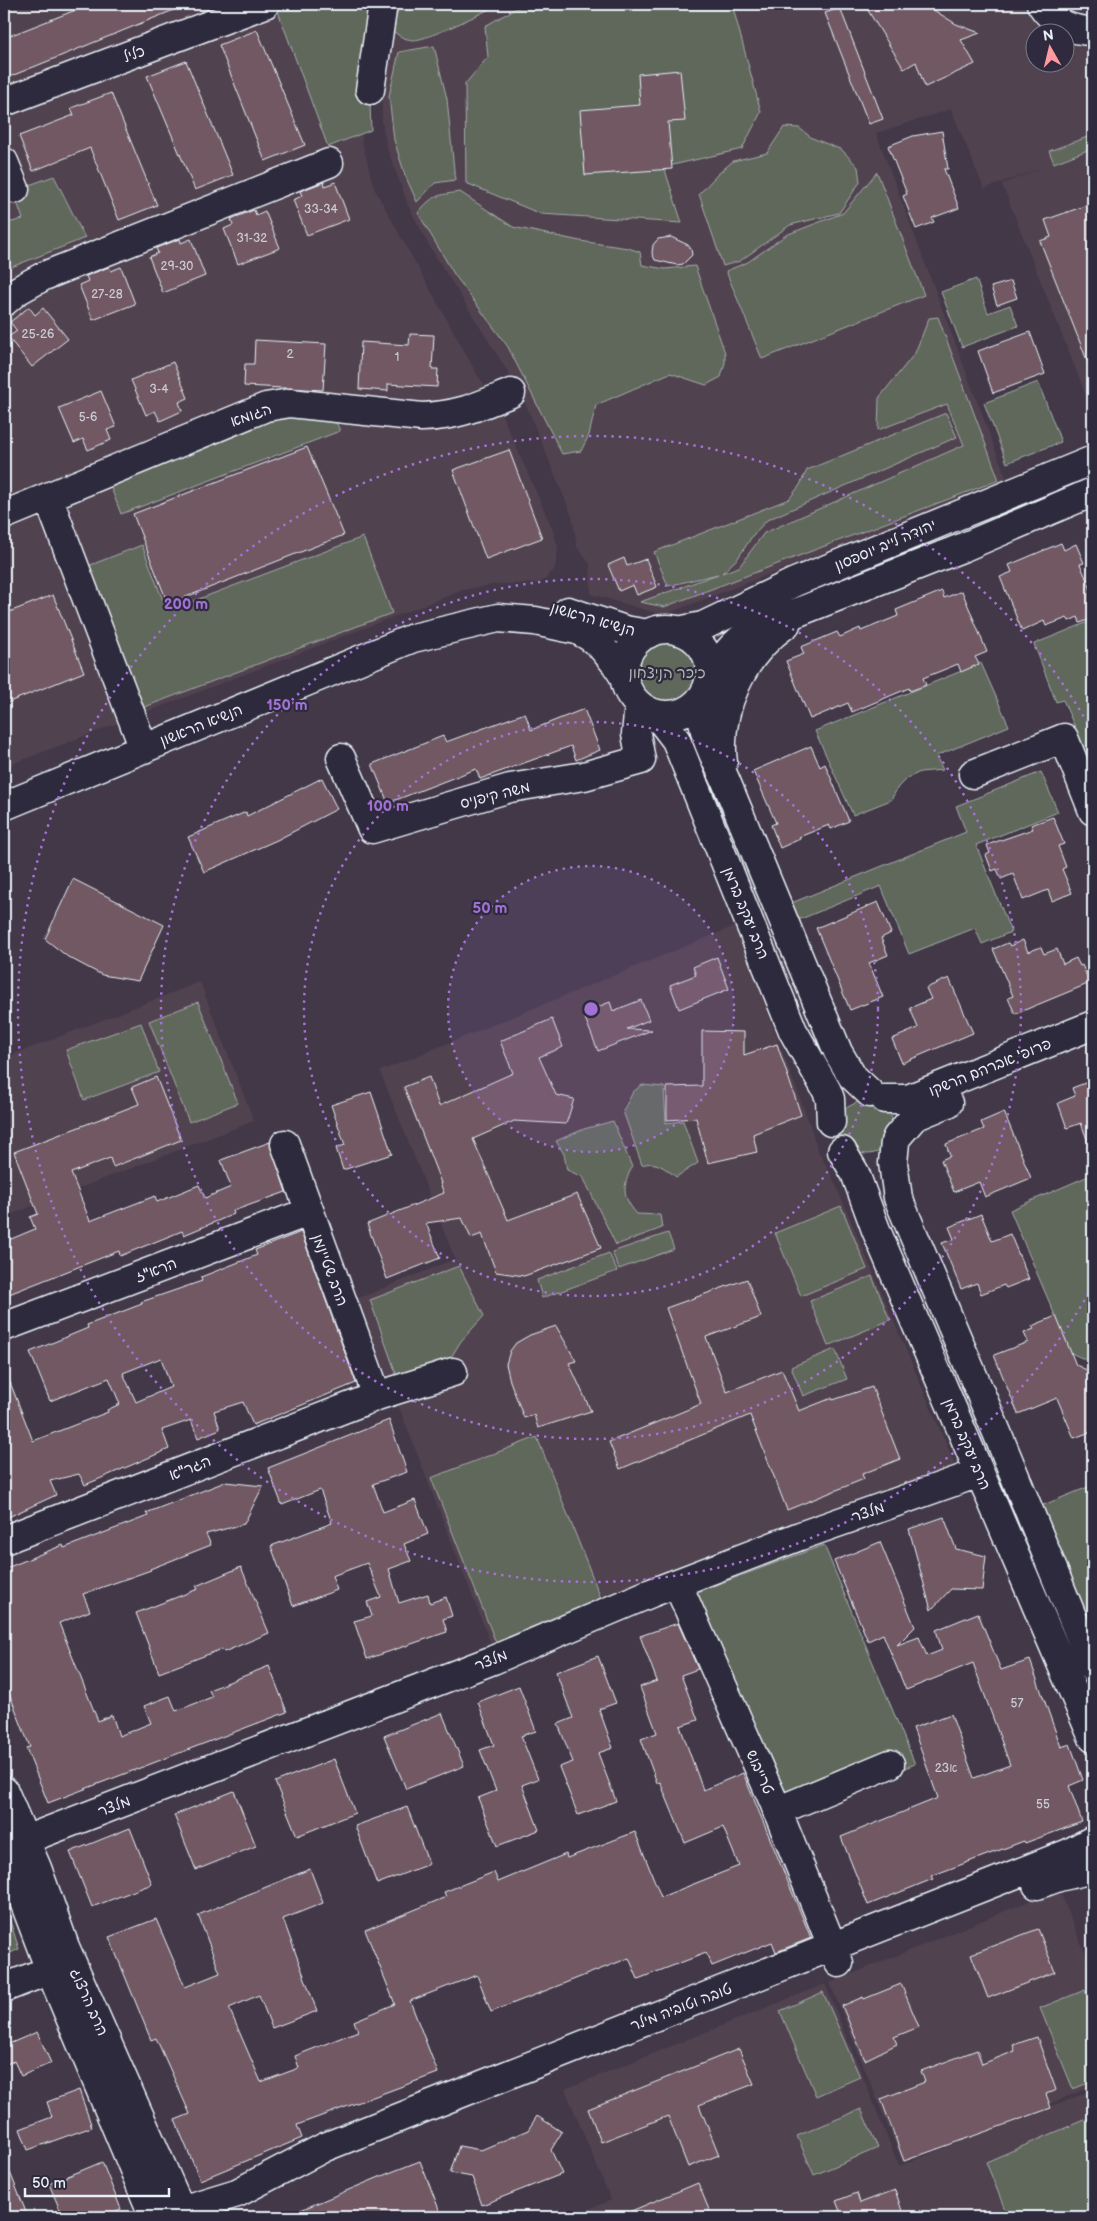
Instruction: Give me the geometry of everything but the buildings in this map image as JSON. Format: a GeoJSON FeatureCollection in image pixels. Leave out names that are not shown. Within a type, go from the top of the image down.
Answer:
{"type":"FeatureCollection","features":[{"type":"Feature","properties":{"kind":"street","name":"כליל"},"geometry":{"type":"LineString","coordinates":[[4,102],[264,4]]}},
{"type":"Feature","properties":{"kind":"street"},"geometry":{"type":"LineString","coordinates":[[370,90],[383,4]]}},
{"type":"Feature","properties":{"kind":"street"},"geometry":{"type":"LineString","coordinates":[[1041,4],[1060,23],[1074,30],[1093,31]]}},
{"type":"Feature","properties":{"kind":"street"},"geometry":{"type":"LineString","coordinates":[[4,162],[15,189]]}},
{"type":"Feature","properties":{"kind":"street"},"geometry":{"type":"LineString","coordinates":[[4,302],[17,290],[44,276],[329,163]]}},
{"type":"Feature","properties":{"kind":"street","name":"הגומא"},"geometry":{"type":"LineString","coordinates":[[4,515],[266,408],[290,403],[436,417],[457,414],[510,393]]}},
{"type":"Feature","properties":{"kind":"street","name":"יהודה לייב יוספסון"},"geometry":{"type":"LineString","coordinates":[[678,630],[703,626],[795,582],[1093,460]]}},
{"type":"Feature","properties":{"kind":"street","name":"יהודה לייב יוספסון"},"geometry":{"type":"LineString","coordinates":[[707,688],[723,656],[744,636],[772,622],[1093,492]]}},
{"type":"Feature","properties":{"kind":"street"},"geometry":{"type":"LineString","coordinates":[[48,497],[144,749]]}},
{"type":"Feature","properties":{"kind":"street","name":"הנשיא הראשון"},"geometry":{"type":"LineString","coordinates":[[4,806],[426,634],[475,609],[509,601],[550,606],[625,630],[648,634]]}},
{"type":"Feature","properties":{"kind":"street"},"geometry":{"type":"LineString","coordinates":[[725,779],[722,753],[723,728],[742,670],[766,641],[810,608]]}},
{"type":"Feature","properties":{"kind":"street","name":"הנשיא הראשון"},"geometry":{"type":"LineString","coordinates":[[426,634],[498,618],[535,621],[577,630],[599,644],[625,678]]}},
{"type":"Feature","properties":{"kind":"street"},"geometry":{"type":"LineString","coordinates":[[663,630],[678,630],[693,638],[704,650],[710,667],[707,688],[694,707],[677,714],[659,714],[643,707],[630,693],[625,678],[626,661],[638,640],[648,634],[663,630]]}},
{"type":"Feature","properties":{"kind":"street","name":"הרב יעקב ברמן"},"geometry":{"type":"LineString","coordinates":[[707,688],[702,714],[704,730],[838,1052],[852,1076],[877,1096]]}},
{"type":"Feature","properties":{"kind":"street","name":"הרב יעקב ברמן"},"geometry":{"type":"LineString","coordinates":[[643,707],[670,730],[676,740],[793,1031],[827,1091],[830,1099],[831,1122]]}},
{"type":"Feature","properties":{"kind":"street","name":"משה קיפניס"},"geometry":{"type":"LineString","coordinates":[[341,758],[372,830],[510,788],[584,776],[641,760],[636,734],[643,707]]}},
{"type":"Feature","properties":{"kind":"street"},"geometry":{"type":"LineString","coordinates":[[973,774],[1064,738],[1093,811]]}},
{"type":"Feature","properties":{"kind":"street","name":"פרופ' אברהם הרשקו"},"geometry":{"type":"LineString","coordinates":[[877,1096],[908,1099],[1093,1025]]}},
{"type":"Feature","properties":{"kind":"street","name":"פרופ' אברהם הרשקו"},"geometry":{"type":"LineString","coordinates":[[896,1139],[906,1125],[920,1114],[1093,1044]]}},
{"type":"Feature","properties":{"kind":"street"},"geometry":{"type":"LineString","coordinates":[[896,1139],[885,1153],[871,1159],[855,1158],[842,1151],[833,1138],[831,1122],[837,1107],[844,1099],[854,1094],[877,1096],[897,1113],[899,1128],[893,1163],[898,1198],[1012,1468],[1093,1668]]}},
{"type":"Feature","properties":{"kind":"street","name":"הרב שטיינמן"},"geometry":{"type":"LineString","coordinates":[[285,1144],[376,1396]]}},
{"type":"Feature","properties":{"kind":"street","name":"הרב יעקב ברמן"},"geometry":{"type":"LineString","coordinates":[[842,1151],[859,1182],[876,1230],[1093,1738]]}},
{"type":"Feature","properties":{"kind":"street","name":"הרא\"ז"},"geometry":{"type":"LineString","coordinates":[[4,1327],[308,1212]]}},
{"type":"Feature","properties":{"kind":"street","name":"הגר\"א"},"geometry":{"type":"LineString","coordinates":[[4,1540],[376,1396],[453,1372]]}},
{"type":"Feature","properties":{"kind":"street","name":"מלצר"},"geometry":{"type":"LineString","coordinates":[[11,1846],[492,1660],[677,1583],[800,1536],[979,1473]]}},
{"type":"Feature","properties":{"kind":"street","name":"טרייבוש"},"geometry":{"type":"LineString","coordinates":[[677,1583],[777,1810],[836,1956]]}},
{"type":"Feature","properties":{"kind":"street"},"geometry":{"type":"LineString","coordinates":[[777,1810],[890,1764]]}},
{"type":"Feature","properties":{"kind":"street","name":"הרב הרצוג"},"geometry":{"type":"LineString","coordinates":[[4,1791],[11,1846],[50,1970],[154,2217]]}},
{"type":"Feature","properties":{"kind":"street","name":"טובה וטוביה מילר"},"geometry":{"type":"LineString","coordinates":[[177,2215],[237,2193],[269,2176],[332,2158],[547,2078],[836,1956],[1069,1853],[1093,1840]]}},
{"type":"Feature","properties":{"kind":"street","name":"הרב הרצוג"},"geometry":{"type":"LineString","coordinates":[[11,1846],[65,1947],[177,2215]]}},
{"type":"Feature","properties":{"kind":"street","name":"טובה וטוביה מילר"},"geometry":{"type":"LineString","coordinates":[[836,1956],[1059,1877],[1093,1869]]}},
{"type":"Feature","properties":{"kind":"street"},"geometry":{"type":"LineString","coordinates":[[4,1988],[50,1970],[65,1947]]}},
{"type":"Feature","properties":{"kind":"street","name":"טובה וטוביה מילר"},"geometry":{"type":"LineString","coordinates":[[210,2217],[223,2208],[237,2193]]}},
{"type":"Feature","properties":{"kind":"shaded area"},"geometry":{"type":"Polygon","coordinates":[[[4,4],[1061,4],[1050,22],[1024,22],[1024,72],[1074,72],[1074,39],[1093,42],[1093,413],[1002,184],[1045,167],[984,189],[951,109],[876,133],[1008,483],[663,615],[591,594],[590,564],[577,547],[572,516],[521,393],[428,244],[408,205],[387,148],[382,123],[382,90],[360,87],[362,142],[374,188],[478,376],[495,399],[552,528],[558,547],[555,568],[547,578],[539,583],[497,584],[463,590],[4,767],[4,4]]]}},
{"type":"Feature","properties":{"kind":"shaded area"},"geometry":{"type":"Polygon","coordinates":[[[735,926],[809,1122],[818,1151],[831,1174],[956,1467],[494,1652],[357,1299],[455,1259],[380,1071],[735,926]]]}},
{"type":"Feature","properties":{"kind":"shaded area"},"geometry":{"type":"Polygon","coordinates":[[[200,982],[254,1121],[4,1217],[4,1058],[200,982]]]}},
{"type":"Feature","properties":{"kind":"shaded area"},"geometry":{"type":"Polygon","coordinates":[[[1059,1889],[1093,1973],[1093,2086],[903,2163],[830,1983],[1059,1889]]]}},
{"type":"Feature","properties":{"kind":"shaded area"},"geometry":{"type":"Polygon","coordinates":[[[825,1984],[899,2166],[1093,2090],[1093,2217],[570,2217],[611,2200],[565,2089],[825,1984]]]}},
{"type":"Feature","properties":{"kind":"green space"},"geometry":{"type":"Polygon","coordinates":[[[282,4],[373,4],[368,51],[371,130],[328,147],[276,6],[282,4]]]}},
{"type":"Feature","properties":{"kind":"green space"},"geometry":{"type":"Polygon","coordinates":[[[393,4],[500,4],[431,36],[413,40],[401,37],[392,30],[393,4]]]}},
{"type":"Feature","properties":{"kind":"green space"},"geometry":{"type":"Polygon","coordinates":[[[524,4],[732,4],[761,112],[742,149],[664,167],[682,223],[541,214],[466,183],[465,84],[488,57],[485,26],[524,4]]]}},
{"type":"Feature","properties":{"kind":"green space"},"geometry":{"type":"Polygon","coordinates":[[[434,46],[447,99],[455,180],[435,183],[417,202],[405,175],[394,140],[389,96],[399,52],[434,46]]]}},
{"type":"Feature","properties":{"kind":"green space"},"geometry":{"type":"Polygon","coordinates":[[[784,127],[799,128],[812,138],[842,150],[858,167],[860,182],[839,213],[790,225],[740,261],[723,266],[699,194],[733,161],[767,153],[784,127]]]}},
{"type":"Feature","properties":{"kind":"green space"},"geometry":{"type":"Polygon","coordinates":[[[1093,135],[1093,148],[1054,163],[1049,151],[1093,135]]]}},
{"type":"Feature","properties":{"kind":"green space"},"geometry":{"type":"Polygon","coordinates":[[[877,172],[924,295],[762,359],[726,271],[748,262],[786,235],[843,213],[877,172]]]}},
{"type":"Feature","properties":{"kind":"green space"},"geometry":{"type":"Polygon","coordinates":[[[54,176],[85,238],[4,270],[4,224],[23,219],[13,191],[54,176]]]}},
{"type":"Feature","properties":{"kind":"green space"},"geometry":{"type":"Polygon","coordinates":[[[460,192],[513,227],[580,241],[628,248],[640,252],[642,265],[665,269],[695,266],[725,353],[725,363],[721,377],[706,385],[670,373],[596,405],[589,435],[581,451],[562,454],[508,347],[454,274],[418,213],[436,197],[460,192]]]}},
{"type":"Feature","properties":{"kind":"green space"},"geometry":{"type":"Polygon","coordinates":[[[976,279],[988,313],[1010,305],[1018,326],[962,347],[941,292],[976,279]]]}},
{"type":"Feature","properties":{"kind":"green space"},"geometry":{"type":"Polygon","coordinates":[[[938,317],[999,480],[664,607],[640,602],[718,574],[668,586],[654,552],[789,499],[800,485],[807,470],[946,413],[957,437],[767,520],[753,535],[738,558],[722,573],[739,567],[764,533],[964,445],[947,404],[878,430],[879,398],[915,353],[929,318],[938,317]]]}},
{"type":"Feature","properties":{"kind":"green space"},"geometry":{"type":"Polygon","coordinates":[[[1038,382],[1061,442],[1007,463],[984,403],[1038,382]]]}},
{"type":"Feature","properties":{"kind":"green space"},"geometry":{"type":"Polygon","coordinates":[[[279,407],[331,411],[340,431],[121,514],[105,472],[279,407]]]}},
{"type":"Feature","properties":{"kind":"green space"},"geometry":{"type":"Polygon","coordinates":[[[363,537],[392,613],[142,708],[88,566],[142,545],[167,611],[363,537]]]}},
{"type":"Feature","properties":{"kind":"green space"},"geometry":{"type":"Polygon","coordinates":[[[1093,620],[1093,769],[1063,700],[1056,702],[1034,644],[1093,620]]]}},
{"type":"Feature","properties":{"kind":"green space","name":"כיכר הניצחון"},"geometry":{"type":"Polygon","coordinates":[[[659,639],[673,639],[685,644],[694,653],[699,665],[697,685],[690,696],[673,705],[659,705],[647,700],[638,691],[633,679],[633,665],[638,653],[647,644],[659,639]]]}},
{"type":"Feature","properties":{"kind":"green space"},"geometry":{"type":"Polygon","coordinates":[[[981,663],[1009,726],[936,756],[943,770],[920,772],[906,779],[898,787],[891,800],[853,815],[815,731],[981,663]]]}},
{"type":"Feature","properties":{"kind":"green space"},"geometry":{"type":"Polygon","coordinates":[[[1041,772],[1058,812],[976,845],[1011,932],[982,944],[975,928],[909,954],[881,886],[796,921],[789,904],[966,832],[956,806],[1041,772]]]}},
{"type":"Feature","properties":{"kind":"green space"},"geometry":{"type":"Polygon","coordinates":[[[198,1002],[238,1103],[189,1122],[149,1021],[198,1002]]]}},
{"type":"Feature","properties":{"kind":"green space"},"geometry":{"type":"Polygon","coordinates":[[[141,1023],[159,1072],[84,1100],[66,1050],[141,1023]]]}},
{"type":"Feature","properties":{"kind":"green space"},"geometry":{"type":"Polygon","coordinates":[[[642,1085],[664,1087],[666,1123],[683,1121],[698,1163],[676,1177],[656,1164],[642,1165],[623,1111],[633,1092],[642,1085]]]}},
{"type":"Feature","properties":{"kind":"green space"},"geometry":{"type":"Polygon","coordinates":[[[861,1100],[888,1109],[894,1123],[886,1148],[875,1153],[864,1154],[854,1151],[846,1146],[841,1138],[839,1129],[840,1119],[846,1108],[861,1100]]]}},
{"type":"Feature","properties":{"kind":"green space"},"geometry":{"type":"Polygon","coordinates":[[[613,1121],[632,1167],[625,1186],[628,1202],[637,1214],[660,1215],[662,1228],[616,1245],[583,1177],[567,1170],[564,1154],[556,1141],[584,1129],[613,1121]]]}},
{"type":"Feature","properties":{"kind":"green space"},"geometry":{"type":"Polygon","coordinates":[[[1093,1174],[1093,1363],[1071,1353],[1010,1210],[1093,1174]]]}},
{"type":"Feature","properties":{"kind":"green space"},"geometry":{"type":"Polygon","coordinates":[[[841,1206],[867,1269],[801,1296],[775,1233],[841,1206]]]}},
{"type":"Feature","properties":{"kind":"green space"},"geometry":{"type":"Polygon","coordinates":[[[668,1233],[674,1249],[619,1269],[612,1252],[668,1233]]]}},
{"type":"Feature","properties":{"kind":"green space"},"geometry":{"type":"Polygon","coordinates":[[[609,1253],[617,1271],[542,1298],[537,1280],[609,1253]]]}},
{"type":"Feature","properties":{"kind":"green space"},"geometry":{"type":"Polygon","coordinates":[[[459,1266],[484,1316],[461,1341],[445,1367],[399,1382],[370,1300],[459,1266]]]}},
{"type":"Feature","properties":{"kind":"green space"},"geometry":{"type":"Polygon","coordinates":[[[872,1276],[890,1320],[828,1346],[810,1301],[872,1276]]]}},
{"type":"Feature","properties":{"kind":"green space"},"geometry":{"type":"Polygon","coordinates":[[[835,1349],[847,1379],[803,1396],[791,1367],[835,1349]]]}},
{"type":"Feature","properties":{"kind":"green space"},"geometry":{"type":"Polygon","coordinates":[[[537,1437],[604,1606],[498,1648],[431,1478],[537,1437]]]}},
{"type":"Feature","properties":{"kind":"green space"},"geometry":{"type":"Polygon","coordinates":[[[1093,1485],[1093,1632],[1041,1506],[1093,1485]]]}},
{"type":"Feature","properties":{"kind":"green space"},"geometry":{"type":"Polygon","coordinates":[[[824,1545],[915,1764],[789,1814],[694,1593],[824,1545]]]}},
{"type":"Feature","properties":{"kind":"green space"},"geometry":{"type":"Polygon","coordinates":[[[4,1902],[19,1949],[4,1956],[4,1902]]]}},
{"type":"Feature","properties":{"kind":"green space"},"geometry":{"type":"Polygon","coordinates":[[[1085,1990],[1093,2011],[1093,2081],[1073,2089],[1040,2008],[1085,1990]]]}},
{"type":"Feature","properties":{"kind":"green space"},"geometry":{"type":"Polygon","coordinates":[[[823,1992],[860,2077],[816,2096],[780,2011],[823,1992]]]}},
{"type":"Feature","properties":{"kind":"green space"},"geometry":{"type":"Polygon","coordinates":[[[861,2109],[878,2148],[814,2175],[797,2136],[861,2109]]]}},
{"type":"Feature","properties":{"kind":"green space"},"geometry":{"type":"Polygon","coordinates":[[[1093,2116],[1093,2217],[1008,2217],[986,2162],[1093,2116]]]}}]}
